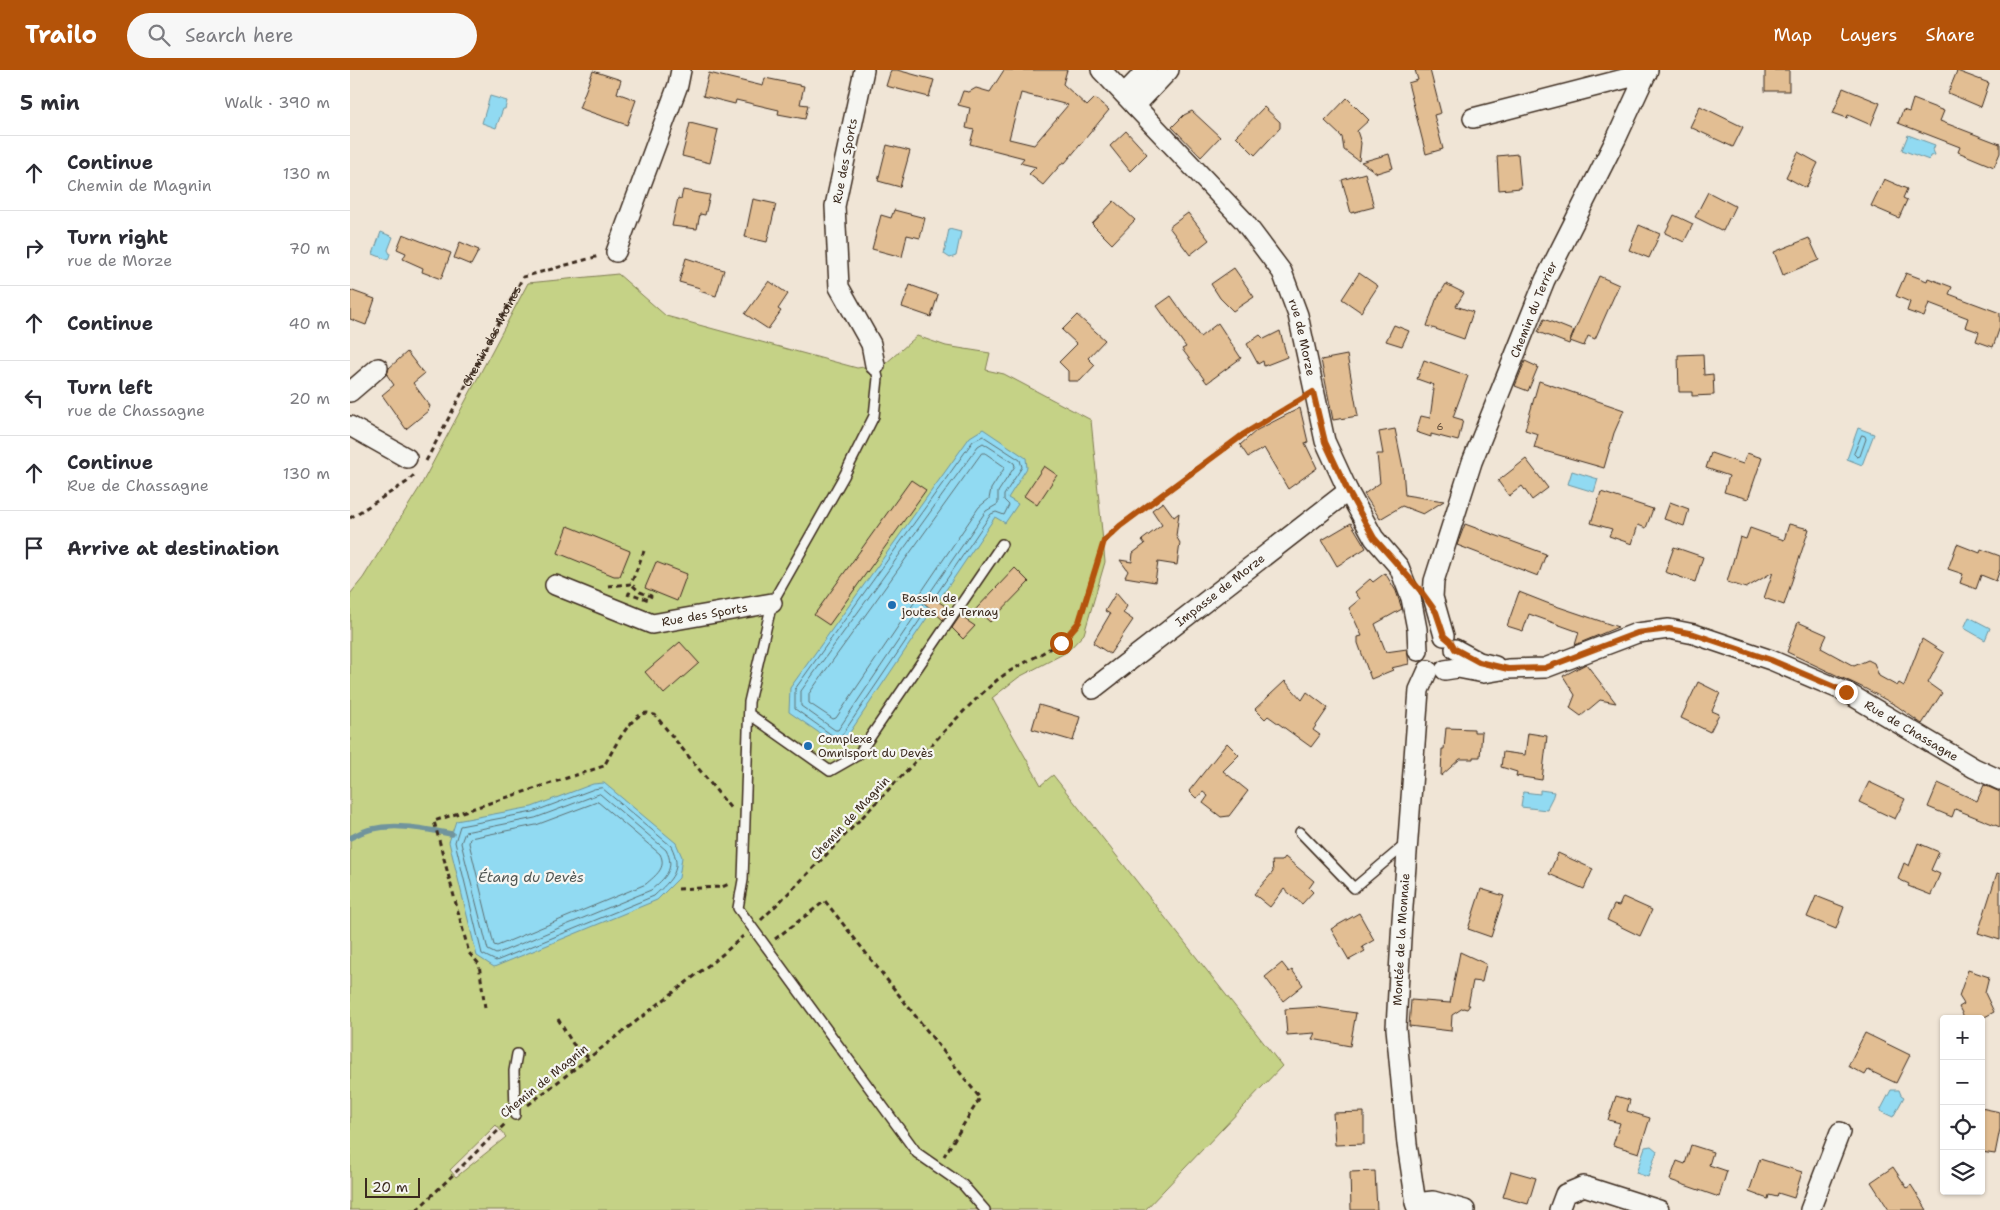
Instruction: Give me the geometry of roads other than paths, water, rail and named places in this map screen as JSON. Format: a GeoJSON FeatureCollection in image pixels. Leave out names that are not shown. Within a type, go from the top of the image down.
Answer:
{"type":"FeatureCollection","features":[{"type":"Feature","properties":{"kind":"street"},"geometry":{"type":"LineString","coordinates":[[616,252],[678,85],[681,70]]}},
{"type":"Feature","properties":{"kind":"street","name":"Rue des Sports"},"geometry":{"type":"LineString","coordinates":[[864,70],[835,206],[839,287],[872,344],[875,365]]}},
{"type":"Feature","properties":{"kind":"street","name":"rue de Morze"},"geometry":{"type":"LineString","coordinates":[[1101,70],[1243,220],[1282,272],[1298,315],[1325,442],[1348,491],[1374,538],[1399,567],[1411,587],[1436,612]]}},
{"type":"Feature","properties":{"kind":"street"},"geometry":{"type":"LineString","coordinates":[[1130,100],[1147,70]]}},
{"type":"Feature","properties":{"kind":"street"},"geometry":{"type":"LineString","coordinates":[[1130,100],[1169,70]]}},
{"type":"Feature","properties":{"kind":"street"},"geometry":{"type":"LineString","coordinates":[[1473,118],[1648,71]]}},
{"type":"Feature","properties":{"kind":"street","name":"Chemin du Terrier"},"geometry":{"type":"LineString","coordinates":[[1436,612],[1433,597],[1434,581],[1472,462],[1545,280],[1648,71]]}},
{"type":"Feature","properties":{"kind":"street"},"geometry":{"type":"LineString","coordinates":[[350,392],[378,368]]}},
{"type":"Feature","properties":{"kind":"street"},"geometry":{"type":"LineString","coordinates":[[350,426],[416,465]]}},
{"type":"Feature","properties":{"kind":"street","name":"Impasse de Morze"},"geometry":{"type":"LineString","coordinates":[[1093,689],[1348,491]]}},
{"type":"Feature","properties":{"kind":"street"},"geometry":{"type":"LineString","coordinates":[[1440,558],[1426,575],[1411,587],[1418,630],[1420,662],[1436,670],[1458,668],[1484,673],[1508,669]]}},
{"type":"Feature","properties":{"kind":"street","name":"Rue des Sports"},"geometry":{"type":"LineString","coordinates":[[554,585],[652,624],[772,603]]}},
{"type":"Feature","properties":{"kind":"street"},"geometry":{"type":"LineString","coordinates":[[1436,612],[1455,654],[1452,664],[1436,670]]}},
{"type":"Feature","properties":{"kind":"street","name":"Rue de Chassagne"},"geometry":{"type":"LineString","coordinates":[[1508,669],[1545,668],[1637,633],[1669,629],[1694,634],[1771,660],[1846,692],[1974,768],[2000,780]]}},
{"type":"Feature","properties":{"kind":"street"},"geometry":{"type":"LineString","coordinates":[[1418,651],[1423,640],[1433,635],[1450,643],[1479,662],[1508,669]]}},
{"type":"Feature","properties":{"kind":"street","name":"Montée de la Monnaie"},"geometry":{"type":"LineString","coordinates":[[1416,1207],[1407,1144],[1396,1028],[1419,690],[1436,670]]}},
{"type":"Feature","properties":{"kind":"street"},"geometry":{"type":"LineString","coordinates":[[1810,1210],[1840,1132]]}},
{"type":"Feature","properties":{"kind":"street"},"geometry":{"type":"LineString","coordinates":[[1559,1210],[1565,1194],[1584,1186],[1658,1210]]}},
{"type":"Feature","properties":{"kind":"street"},"geometry":{"type":"LineString","coordinates":[[1416,1207],[1433,1201],[1465,1210]]}},
{"type":"Feature","properties":{"kind":"lane"},"geometry":{"type":"LineString","coordinates":[[875,365],[878,378],[874,416],[844,476],[772,603],[749,702],[743,880],[738,908],[917,1153],[963,1185],[985,1210]]}},
{"type":"Feature","properties":{"kind":"lane"},"geometry":{"type":"LineString","coordinates":[[749,714],[830,771],[858,755],[1002,544]]}},
{"type":"Feature","properties":{"kind":"lane"},"geometry":{"type":"LineString","coordinates":[[1300,832],[1354,888],[1408,843]]}},
{"type":"Feature","properties":{"kind":"lane"},"geometry":{"type":"LineString","coordinates":[[515,1115],[514,1070],[517,1054]]}},
{"type":"Feature","properties":{"kind":"water"},"geometry":{"type":"Polygon","coordinates":[[[490,96],[507,101],[496,128],[482,123],[490,96]]]}},
{"type":"Feature","properties":{"kind":"water"},"geometry":{"type":"Polygon","coordinates":[[[1908,135],[1935,145],[1933,150],[1935,155],[1930,156],[1929,160],[1902,150],[1908,135]]]}},
{"type":"Feature","properties":{"kind":"water"},"geometry":{"type":"Polygon","coordinates":[[[949,229],[961,232],[956,256],[950,258],[944,254],[949,229]]]}},
{"type":"Feature","properties":{"kind":"water"},"geometry":{"type":"Polygon","coordinates":[[[381,232],[393,237],[388,250],[390,254],[388,260],[373,254],[381,232]]]}},
{"type":"Feature","properties":{"kind":"water"},"geometry":{"type":"Polygon","coordinates":[[[1858,428],[1874,434],[1862,465],[1847,459],[1858,428]]]}},
{"type":"Feature","properties":{"kind":"water","name":"Bassin de joutes de Ternay"},"geometry":{"type":"Polygon","coordinates":[[[983,429],[1026,458],[1027,468],[1008,498],[1018,504],[1005,523],[995,517],[842,744],[834,743],[789,712],[790,688],[970,437],[983,429]]]}},
{"type":"Feature","properties":{"kind":"water"},"geometry":{"type":"Polygon","coordinates":[[[1572,471],[1598,479],[1594,492],[1568,484],[1572,471]]]}},
{"type":"Feature","properties":{"kind":"water"},"geometry":{"type":"Polygon","coordinates":[[[1969,617],[1990,628],[1985,640],[1964,628],[1969,617]]]}},
{"type":"Feature","properties":{"kind":"water","name":"Étang du Devès"},"geometry":{"type":"Polygon","coordinates":[[[604,783],[676,843],[682,857],[679,878],[657,900],[494,967],[477,956],[449,842],[456,821],[532,807],[593,784],[604,783]]]}},
{"type":"Feature","properties":{"kind":"water"},"geometry":{"type":"Polygon","coordinates":[[[1540,790],[1554,792],[1547,810],[1521,807],[1523,792],[1540,794],[1540,790]]]}},
{"type":"Feature","properties":{"kind":"water"},"geometry":{"type":"Polygon","coordinates":[[[1891,1090],[1899,1090],[1904,1097],[1893,1117],[1880,1111],[1891,1090]]]}},
{"type":"Feature","properties":{"kind":"water"},"geometry":{"type":"Polygon","coordinates":[[[1651,1146],[1657,1151],[1648,1177],[1636,1173],[1645,1147],[1651,1146]]]}},
{"type":"Feature","properties":{"kind":"waterway"},"geometry":{"type":"LineString","coordinates":[[350,838],[362,832],[387,827],[413,828],[452,834]]}},
{"type":"Feature","properties":{"kind":"place","name":"Bassin de joutes de Ternay"},"geometry":{"type":"Point","coordinates":[892,605]}},
{"type":"Feature","properties":{"kind":"place","name":"Complexe Omnisport du Devès"},"geometry":{"type":"Point","coordinates":[808,746]}}]}
